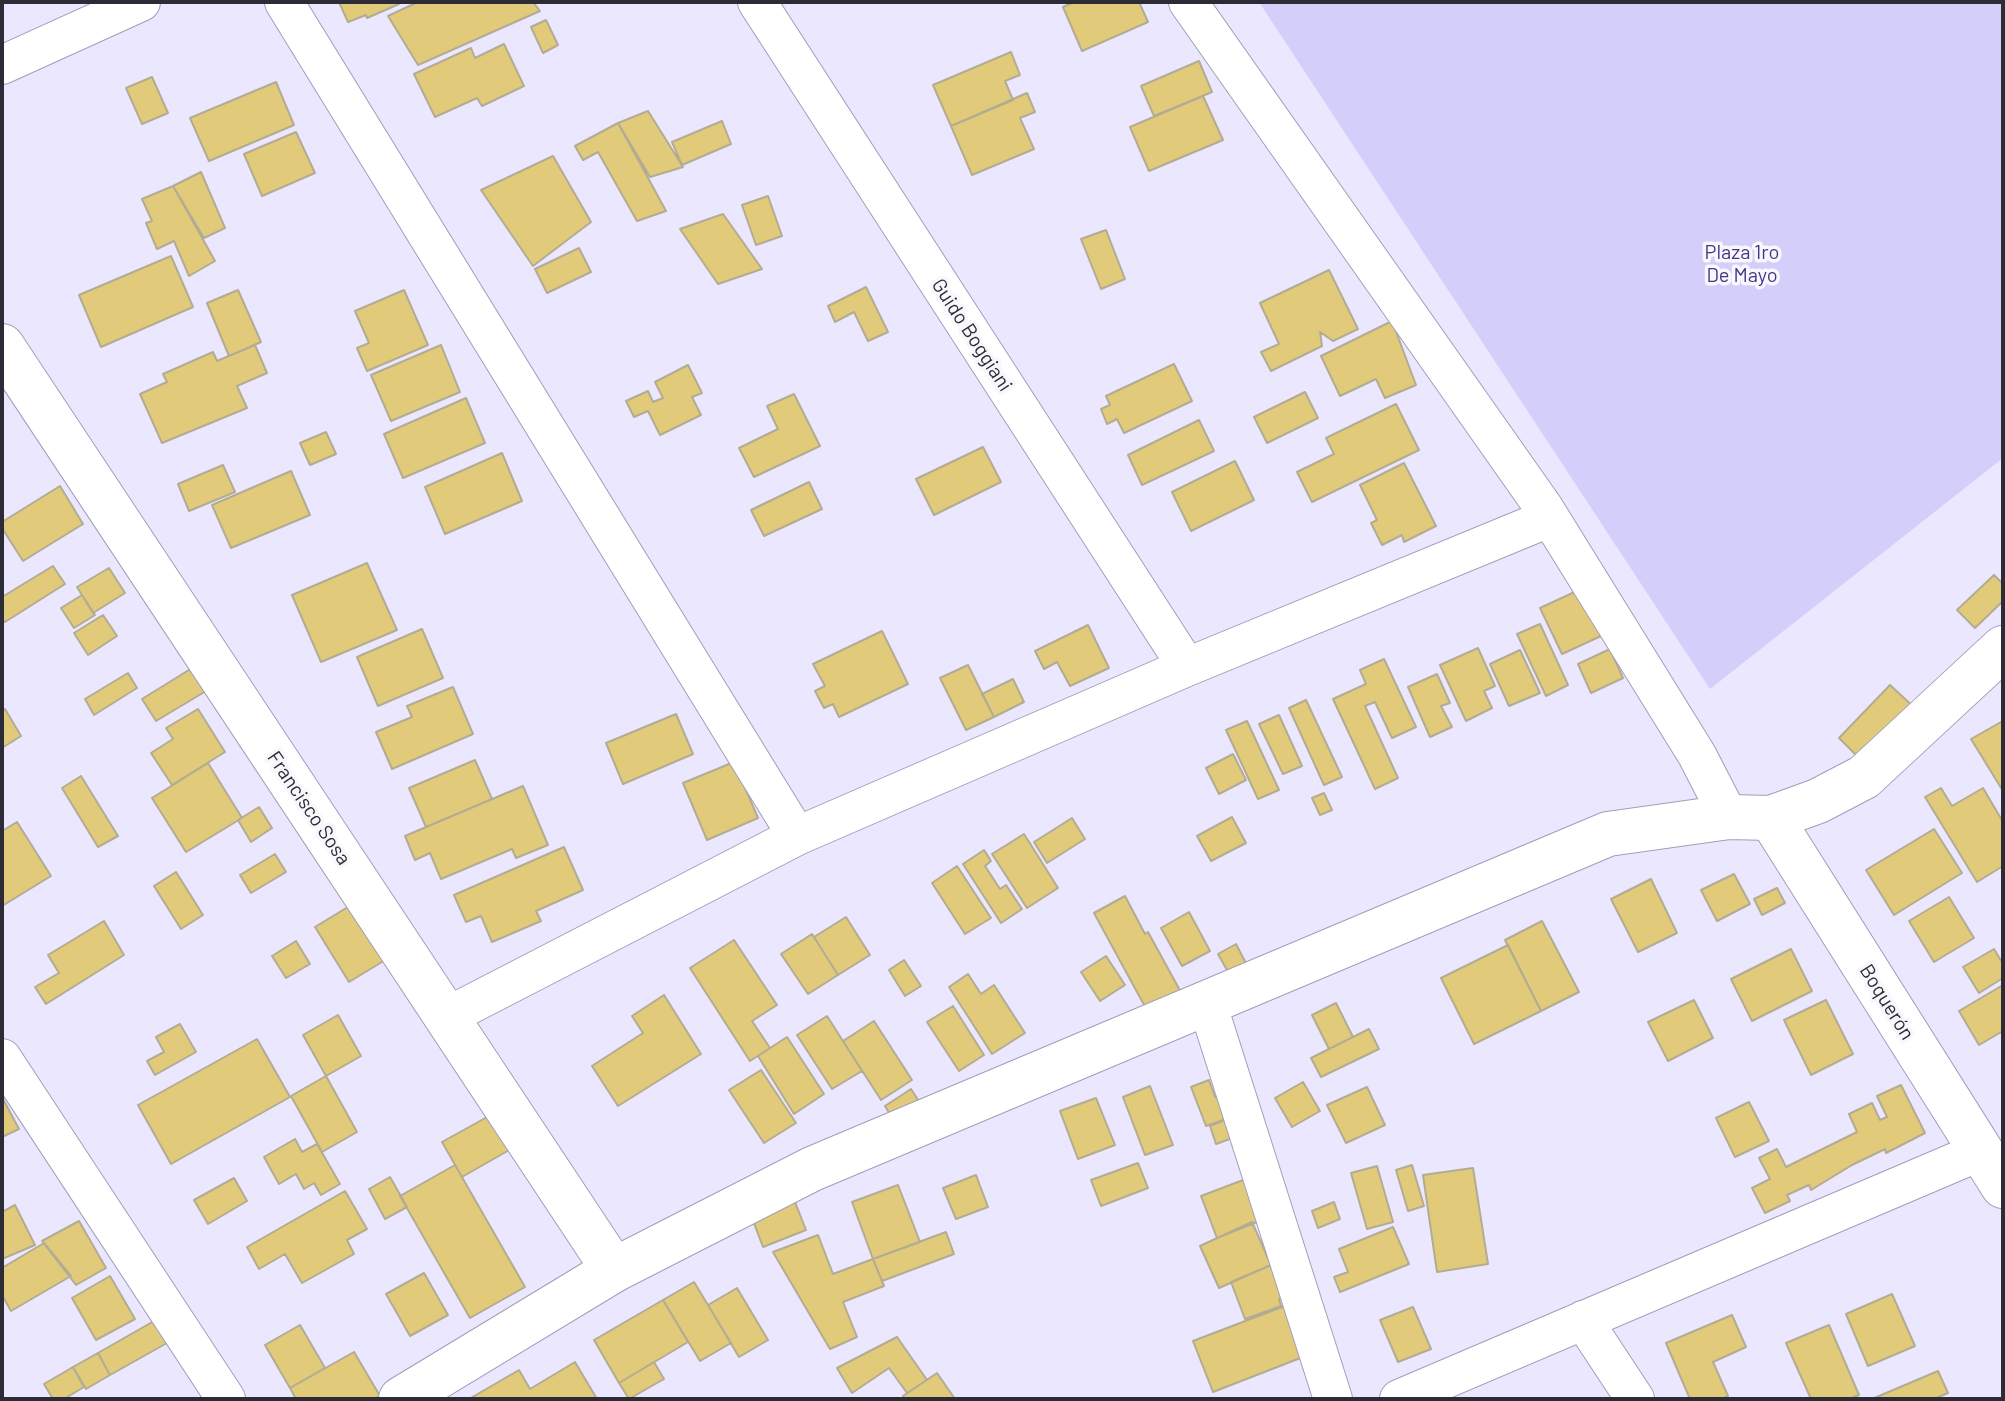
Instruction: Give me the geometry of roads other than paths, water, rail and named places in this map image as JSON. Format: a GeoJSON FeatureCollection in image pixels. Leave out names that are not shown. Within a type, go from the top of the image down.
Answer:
{"type":"FeatureCollection","features":[{"type":"Feature","properties":{"kind":"main road","name":"Francisco Sosa"},"geometry":{"type":"LineString","coordinates":[[2,346],[614,1270]]}},
{"type":"Feature","properties":{"kind":"main road"},"geometry":{"type":"LineString","coordinates":[[401,1399],[614,1270],[812,1169],[1608,834],[1750,817],[1818,801],[1864,777],[2003,648]]}},
{"type":"Feature","properties":{"kind":"main road","name":"Boquerón"},"geometry":{"type":"LineString","coordinates":[[1750,817],[1996,1172]]}},
{"type":"Feature","properties":{"kind":"street"},"geometry":{"type":"LineString","coordinates":[[2,65],[141,2]]}},
{"type":"Feature","properties":{"kind":"street"},"geometry":{"type":"LineString","coordinates":[[284,2],[797,836]]}},
{"type":"Feature","properties":{"kind":"street","name":"Guido Boggiani"},"geometry":{"type":"LineString","coordinates":[[757,2],[1187,667]]}},
{"type":"Feature","properties":{"kind":"street"},"geometry":{"type":"LineString","coordinates":[[1188,2],[1549,518],[1697,755],[1750,817]]}},
{"type":"Feature","properties":{"kind":"street"},"geometry":{"type":"LineString","coordinates":[[448,1016],[797,836],[1187,667],[1549,518]]}},
{"type":"Feature","properties":{"kind":"street"},"geometry":{"type":"LineString","coordinates":[[1207,1003],[1333,1399]]}},
{"type":"Feature","properties":{"kind":"street"},"geometry":{"type":"LineString","coordinates":[[2,1058],[226,1399]]}},
{"type":"Feature","properties":{"kind":"street"},"geometry":{"type":"LineString","coordinates":[[1399,1399],[1583,1320],[1996,1172]]}},
{"type":"Feature","properties":{"kind":"street"},"geometry":{"type":"LineString","coordinates":[[1583,1320],[1635,1399]]}},
{"type":"Feature","properties":{"kind":"park label","name":"Plaza 1ro De Mayo"},"geometry":{"type":"Point","coordinates":[1742,264]}}]}
